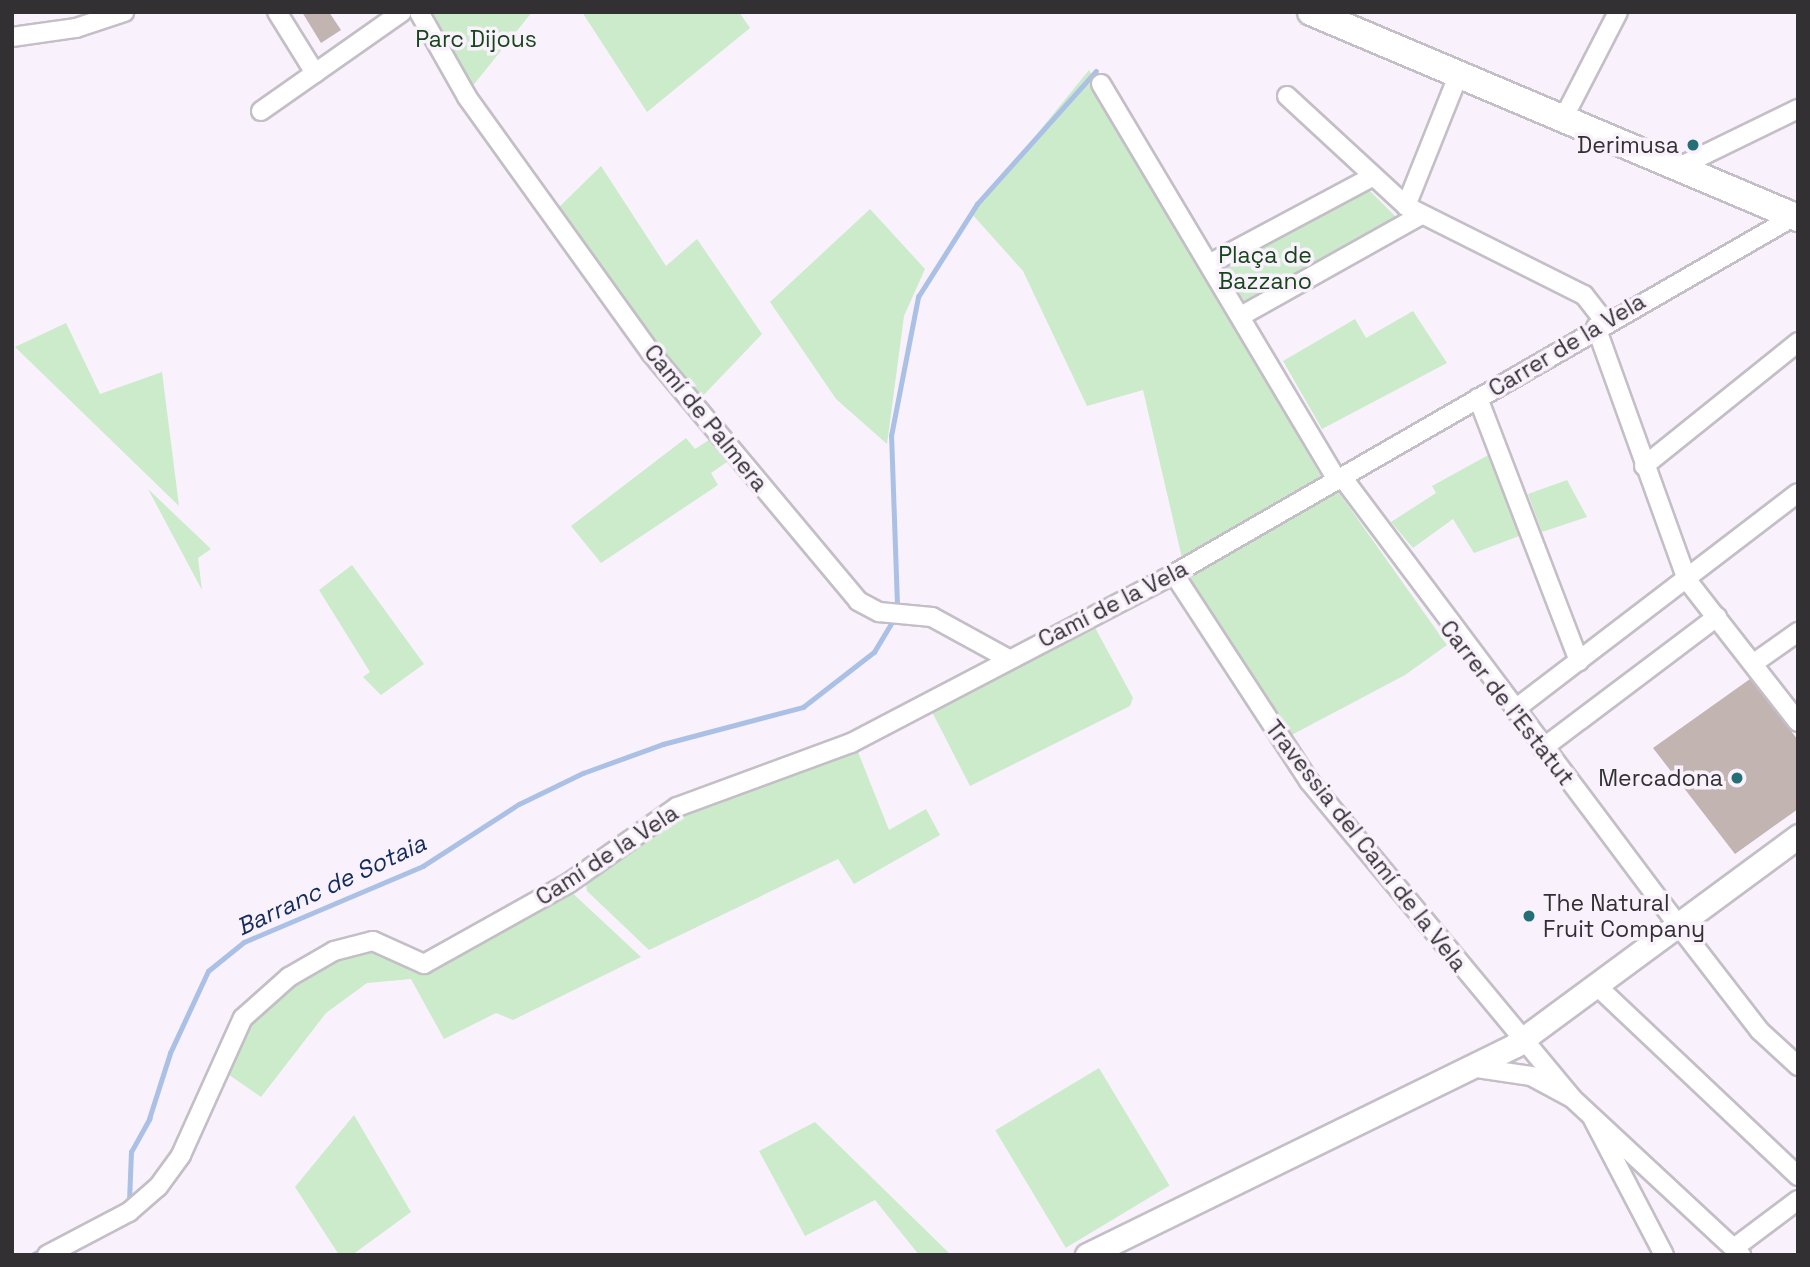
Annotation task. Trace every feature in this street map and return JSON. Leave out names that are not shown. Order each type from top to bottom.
[{"type":"highway","points":[[1311,12],[1796,218]]},
{"type":"main road","points":[[1087,1255],[1524,1039],[1798,836]]},
{"type":"street","points":[[12,37],[124,12]]},
{"type":"street","points":[[277,12],[315,73]]},
{"type":"street","points":[[261,111],[402,12]]},
{"type":"street","name":"Camí de Palmera","points":[[419,12],[467,97],[651,353],[858,601],[878,612],[932,617],[1007,658]]},
{"type":"street","points":[[1563,120],[1618,12]]},
{"type":"street","points":[[1241,316],[1413,210],[1458,76]]},
{"type":"street","name":"Carrer de l'Estatut","points":[[1101,84],[1339,479],[1760,1031],[1798,1066]]},
{"type":"street","points":[[1287,96],[1370,178],[1413,210],[1584,295],[1600,324],[1644,466],[1687,580],[1798,722]]},
{"type":"street","points":[[1677,168],[1798,109]]},
{"type":"street","points":[[1209,264],[1370,178]]},
{"type":"street","name":"Carrer de la Vela","points":[[1339,479],[1600,324],[1796,218]]},
{"type":"street","points":[[1644,466],[1798,342]]},
{"type":"street","points":[[1478,398],[1579,661]]},
{"type":"street","name":"Camí de la Vela","points":[[47,1255],[129,1212],[158,1187],[181,1155],[243,1018],[289,977],[334,951],[373,941],[424,964],[569,883],[677,807],[851,743],[1007,658],[1174,574],[1339,479]]},
{"type":"street","points":[[1514,710],[1798,493]]},
{"type":"street","name":"Travessia del Camí de la Vela","points":[[1174,574],[1309,781],[1572,1098]]},
{"type":"street","points":[[1543,748],[1717,617]]},
{"type":"street","points":[[1754,663],[1798,632]]},
{"type":"street","points":[[1597,986],[1798,1176]]},
{"type":"street","points":[[1469,1067],[1531,1076],[1572,1098],[1737,1252],[1798,1200]]},
{"type":"street","points":[[1592,1116],[1664,1255]]},
{"type":"green space","name":"Parc Dijous","points":[[429,12],[532,12],[471,88]]},
{"type":"green space","points":[[582,12],[739,12],[750,28],[647,112]]},
{"type":"green space","points":[[1089,70],[1323,480],[1182,558],[1143,390],[1087,406],[1023,271],[972,214]]},
{"type":"green space","points":[[601,166],[666,266],[697,239],[762,334],[697,402],[553,213]]},
{"type":"green space","name":"Plaça de Bazzano","points":[[1366,187],[1399,220],[1245,302],[1226,273],[1227,262]]},
{"type":"green space","points":[[870,209],[925,269],[904,316],[887,444],[836,399],[770,302]]},
{"type":"green space","points":[[1413,311],[1447,363],[1322,429],[1283,361],[1355,319],[1366,338]]},
{"type":"green space","points":[[66,323],[100,394],[162,372],[179,506],[15,347]]},
{"type":"green space","points":[[686,438],[695,449],[712,438],[730,460],[711,473],[718,485],[601,563],[571,526]]},
{"type":"green space","points":[[1492,453],[1522,535],[1474,553],[1453,519],[1413,548],[1391,522],[1436,493],[1432,486]]},
{"type":"green space","points":[[1567,480],[1587,517],[1542,532],[1528,494]]},
{"type":"green space","points":[[1335,487],[1447,645],[1405,675],[1284,739],[1182,579]]},
{"type":"green space","points":[[148,489],[211,549],[198,558],[202,590]]},
{"type":"green space","points":[[352,565],[424,664],[381,695],[363,677],[370,672],[319,590]]},
{"type":"green space","points":[[1092,622],[1133,698],[1130,706],[970,786],[928,704]]},
{"type":"green space","points":[[858,752],[889,830],[926,809],[940,835],[854,884],[838,859],[649,950],[587,891],[585,878],[671,815]]},
{"type":"green space","points":[[567,888],[641,957],[513,1020],[496,1013],[444,1039],[411,979],[367,983],[326,1013],[261,1097],[219,1068],[254,1017],[303,972],[368,946],[418,974]]},
{"type":"green space","points":[[1099,1068],[1170,1185],[1066,1248],[995,1130]]},
{"type":"green space","points":[[354,1115],[411,1212],[352,1255],[339,1255],[295,1187]]},
{"type":"green space","points":[[815,1122],[951,1255],[919,1255],[875,1200],[805,1236],[759,1151]]},
{"type":"building","points":[[302,12],[329,12],[341,30],[321,43]]},
{"type":"building","name":"Mercadona","points":[[1750,679],[1798,740],[1798,809],[1735,854],[1653,748]]},
{"type":"waterway","name":"Barranc de Sotaia","points":[[897,605],[891,436],[918,297],[977,204],[1096,71]]},
{"type":"waterway","name":"Barranc de Sotaia","points":[[129,1201],[131,1152],[149,1119],[170,1053],[208,971],[244,942],[423,866],[519,804],[583,773],[663,744],[803,707],[874,652],[893,620]]},
{"type":"waterway","name":"Barranc de Sotaia","points":[[32,1255],[43,1249]]},
{"type":"place","name":"Derimusa","points":[[1693,145]]},
{"type":"place","name":"Mercadona","points":[[1737,778]]},
{"type":"place","name":"The Natural Fruit Company","points":[[1529,916]]}]
